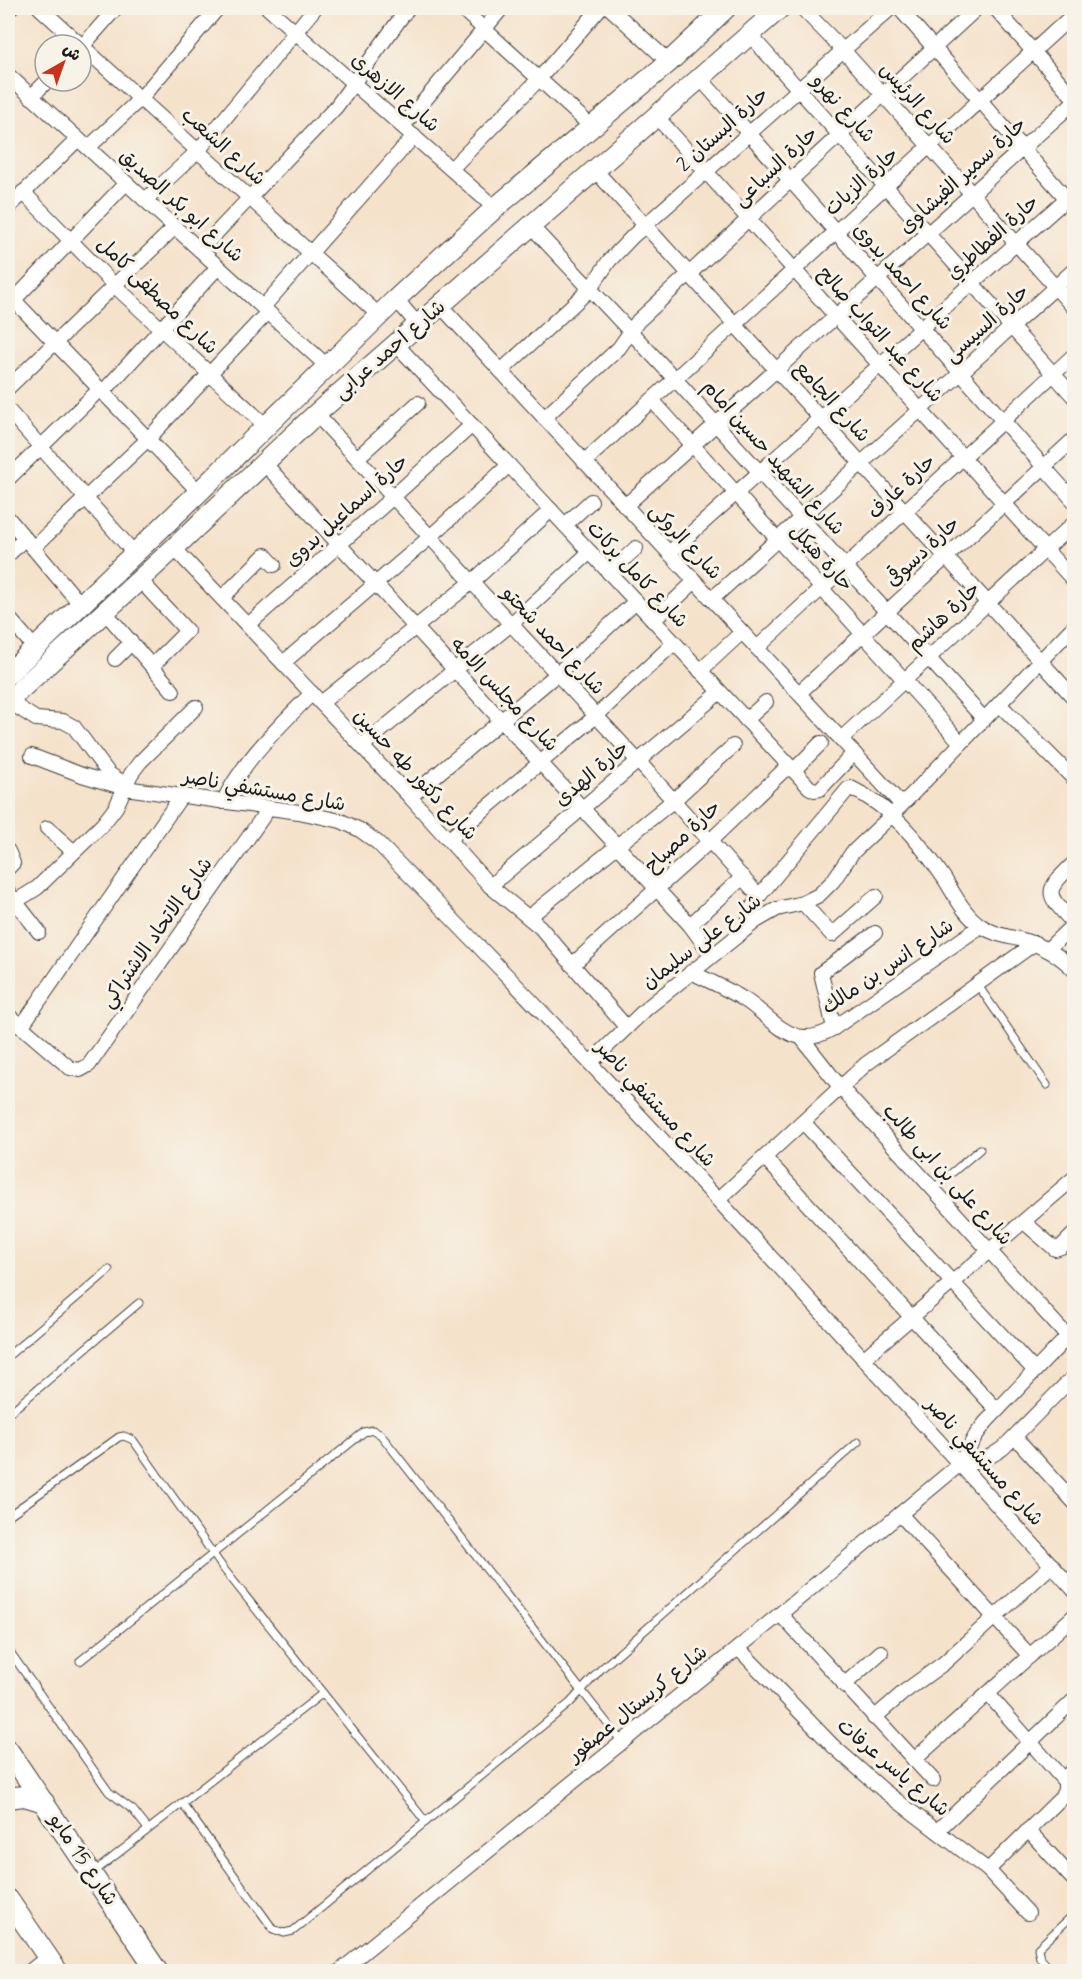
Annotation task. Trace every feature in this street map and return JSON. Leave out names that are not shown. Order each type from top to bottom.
[{"type":"street","points":[[8,11],[11,8]]},
{"type":"street","name":"شارع الشعب","points":[[40,8],[67,33]]},
{"type":"street","points":[[93,34],[116,8]]},
{"type":"street","points":[[8,208],[23,192],[140,99],[218,8]]},
{"type":"street","name":"شارع الازهرى","points":[[268,8],[495,208]]},
{"type":"street","points":[[145,200],[198,151],[315,8]]},
{"type":"street","points":[[200,250],[251,199],[336,107],[408,8]]},
{"type":"street","points":[[461,8],[592,127]]},
{"type":"street","points":[[403,126],[502,8]]},
{"type":"street","points":[[451,169],[539,79],[600,8]]},
{"type":"street","points":[[610,8],[669,62]]},
{"type":"street","name":"شارع احمد عرابى","points":[[8,674],[135,554],[396,299],[495,208],[669,62],[726,8]]},
{"type":"street","name":"شارع احمد عرابى","points":[[8,701],[316,414],[780,8]]},
{"type":"street","name":"شارع الرئيس","points":[[802,8],[883,94],[1074,308]]},
{"type":"street","name":"حارة البستان 2","points":[[501,371],[590,289],[609,261],[646,224],[891,8]]},
{"type":"street","points":[[899,8],[1023,148],[1072,199]]},
{"type":"street","name":"حارة السباعى","points":[[544,418],[619,348],[638,321],[977,8]]},
{"type":"street","points":[[995,8],[1074,100]]},
{"type":"street","name":"حارة الزيات","points":[[584,462],[1074,14]]},
{"type":"street","name":"شارع نهرو","points":[[750,35],[1074,397]]},
{"type":"street","name":"شارع الشعب","points":[[93,57],[380,315]]},
{"type":"street","name":"شارع ابو بكر الصديق","points":[[8,75],[327,366]]},
{"type":"street","name":"شارع احمد بدوى","points":[[700,78],[1074,501]]},
{"type":"street","points":[[31,97],[35,93]]},
{"type":"street","name":"حارة سمير الفيشاوى","points":[[626,506],[1074,100]]},
{"type":"street","name":"شارع عبد التواب صالح","points":[[656,116],[1074,581]]},
{"type":"street","points":[[8,555],[29,543],[85,498],[148,439],[210,374],[310,253],[414,136]]},
{"type":"street","name":"شارع الجامع","points":[[594,169],[1074,698]]},
{"type":"street","points":[[126,183],[10,298],[199,492]]},
{"type":"street","name":"شارع مصطفى كامل","points":[[23,192],[114,285],[266,426]]},
{"type":"street","name":"حارة الفطاطري","points":[[669,553],[1017,243],[1072,199]]},
{"type":"street","name":"شارع الشهيد حسين امام","points":[[530,225],[675,379],[984,719]]},
{"type":"street","points":[[8,388],[175,227]]},
{"type":"street","points":[[8,479],[101,391],[218,267]]},
{"type":"street","name":"حارة السيسى","points":[[712,599],[1074,270]]},
{"type":"street","points":[[396,299],[418,325]]},
{"type":"street","name":"شارع الروكى","points":[[440,305],[854,753],[897,809]]},
{"type":"street","name":"شارع كامل بركات","points":[[396,344],[809,787],[817,789],[854,753]]},
{"type":"street","name":"حارة عارف","points":[[757,648],[1074,355]]},
{"type":"street","name":"حارة هيكل","points":[[652,400],[961,743]]},
{"type":"street","points":[[357,458],[417,403]]},
{"type":"street","points":[[8,410],[135,554]]},
{"type":"street","name":"شارع احمد شحتو","points":[[316,414],[638,761],[759,896]]},
{"type":"street","name":"حارة اسماعيل بدوى","points":[[248,625],[472,425]]},
{"type":"street","name":"حارة دسوقى","points":[[799,693],[1074,440]]},
{"type":"street","name":"شارع مجلس الامه","points":[[264,463],[690,925],[712,956]]},
{"type":"street","points":[[283,663],[430,537],[509,465]]},
{"type":"street","points":[[565,525],[591,501]]},
{"type":"street","points":[[223,801],[248,761],[316,698],[415,627],[472,582],[551,510]]},
{"type":"street","points":[[8,518],[81,605]]},
{"type":"street","name":"حارة هاشم","points":[[841,739],[1074,523]]},
{"type":"street","name":"شارع دكتور طه حسين","points":[[174,548],[410,797],[490,886],[508,903],[529,917],[626,1027]]},
{"type":"street","points":[[609,573],[636,548]]},
{"type":"street","points":[[362,746],[511,624],[590,552]]},
{"type":"street","points":[[222,598],[265,555],[274,565]]},
{"type":"street","points":[[140,580],[187,631],[152,666]]},
{"type":"street","points":[[653,621],[695,581]]},
{"type":"street","points":[[410,797],[557,674],[636,602]]},
{"type":"street","points":[[105,612],[173,691]]},
{"type":"street","points":[[8,617],[35,648]]},
{"type":"street","name":"شارع على سليمان","points":[[591,1062],[626,1027],[746,929],[777,909],[803,903],[826,889],[852,853],[1074,626]]},
{"type":"street","points":[[700,671],[742,632]]},
{"type":"street","points":[[115,659],[131,643]]},
{"type":"street","points":[[449,839],[596,716],[674,643]]},
{"type":"street","name":"حارة الهدى","points":[[490,886],[720,692]]},
{"type":"street","points":[[8,701],[36,719],[69,723],[79,732],[109,774],[126,786]]},
{"type":"street","points":[[746,720],[766,702]]},
{"type":"street","points":[[999,704],[1074,779]]},
{"type":"street","points":[[39,932],[9,899],[37,888],[73,851],[103,825],[116,807],[140,762],[196,707]]},
{"type":"street","name":"حارة مصباح","points":[[572,965],[784,770],[796,768],[821,743]]},
{"type":"street","points":[[529,917],[674,801],[733,746]]},
{"type":"street","name":"شارع مستشفي ناصر","points":[[32,756],[82,775],[126,786],[341,821],[360,830],[378,843],[591,1062],[1074,1590]]},
{"type":"street","points":[[746,929],[752,908],[759,896],[849,788],[897,809],[964,910],[981,926],[1001,935],[1041,946],[1074,970]]},
{"type":"street","points":[[8,1015],[21,1027],[182,795]]},
{"type":"street","name":"شارع الاتحاد الاشتراكي","points":[[21,1027],[70,1068],[80,1070],[88,1065],[269,808]]},
{"type":"street","points":[[47,828],[73,851]]},
{"type":"street","points":[[8,851],[14,862],[8,867]]},
{"type":"street","points":[[718,1200],[866,1064],[977,984],[1074,924],[1053,900],[1050,892],[1053,884],[1074,864]]},
{"type":"street","points":[[690,925],[743,877]]},
{"type":"street","points":[[803,903],[832,935],[876,896]]},
{"type":"street","name":"شارع انس بن مالك","points":[[801,1037],[824,1034],[834,1028],[981,926]]},
{"type":"street","points":[[834,1028],[822,971],[875,933]]},
{"type":"street","points":[[691,972],[738,996],[785,1032],[801,1037]]},
{"type":"street","name":"شارع على بن ابى طالب","points":[[801,1037],[840,1087],[990,1251],[1071,1334]]},
{"type":"street","points":[[803,1122],[1035,1371]]},
{"type":"street","points":[[765,1158],[997,1410]]},
{"type":"street","points":[[863,1359],[1074,1178]]},
{"type":"street","points":[[1024,1221],[1055,1249],[1074,1234]]},
{"type":"street","name":"شارع كريستال عصفور","points":[[339,1971],[780,1614],[960,1464],[976,1435],[997,1410],[1071,1334]]},
{"type":"street","name":"شارع كريستال عصفور","points":[[960,1464],[976,1463],[991,1457],[1015,1437],[1074,1376]]},
{"type":"street","points":[[1015,1437],[1074,1502]]},
{"type":"street","points":[[900,1514],[1030,1656]]},
{"type":"street","points":[[874,1718],[903,1692],[944,1664],[1052,1565]]},
{"type":"street","points":[[780,1614],[933,1780]]},
{"type":"street","points":[[914,1760],[1074,1616]]},
{"type":"street","name":"شارع ياسر عرفات","points":[[738,1648],[832,1746],[883,1790],[988,1870],[1028,1913]]},
{"type":"street","points":[[844,1684],[881,1652]]},
{"type":"street","points":[[988,1694],[1074,1792]]},
{"type":"street","points":[[937,1831],[1074,1700]]},
{"type":"street","name":"شارع 15 مايو","points":[[8,1750],[158,1971]]},
{"type":"street","points":[[988,1870],[1061,1797],[1065,1790],[1065,1781],[1074,1768]]},
{"type":"street","points":[[8,1798],[24,1797],[44,1802]]},
{"type":"street","points":[[1028,1830],[1072,1878]]},
{"type":"street","points":[[8,1899],[53,1964],[29,1971]]},
{"type":"lane","points":[[977,984],[1047,1085]]},
{"type":"lane","points":[[933,1189],[981,1149]]},
{"type":"lane","points":[[8,1356],[109,1270]]},
{"type":"lane","points":[[8,1414],[139,1304]]},
{"type":"lane","points":[[80,1661],[364,1432],[373,1430],[377,1431],[622,1742]]},
{"type":"lane","points":[[8,1516],[119,1437],[129,1437],[212,1554],[426,1822]]},
{"type":"lane","points":[[182,1803],[273,1929],[284,1933],[297,1928],[570,1703],[601,1668],[858,1442]]},
{"type":"lane","points":[[8,1649],[109,1792],[133,1810],[148,1829]]},
{"type":"lane","points":[[92,1873],[323,1693]]},
{"type":"lane","points":[[1053,1971],[1038,1955],[1038,1948],[1074,1914]]}]
